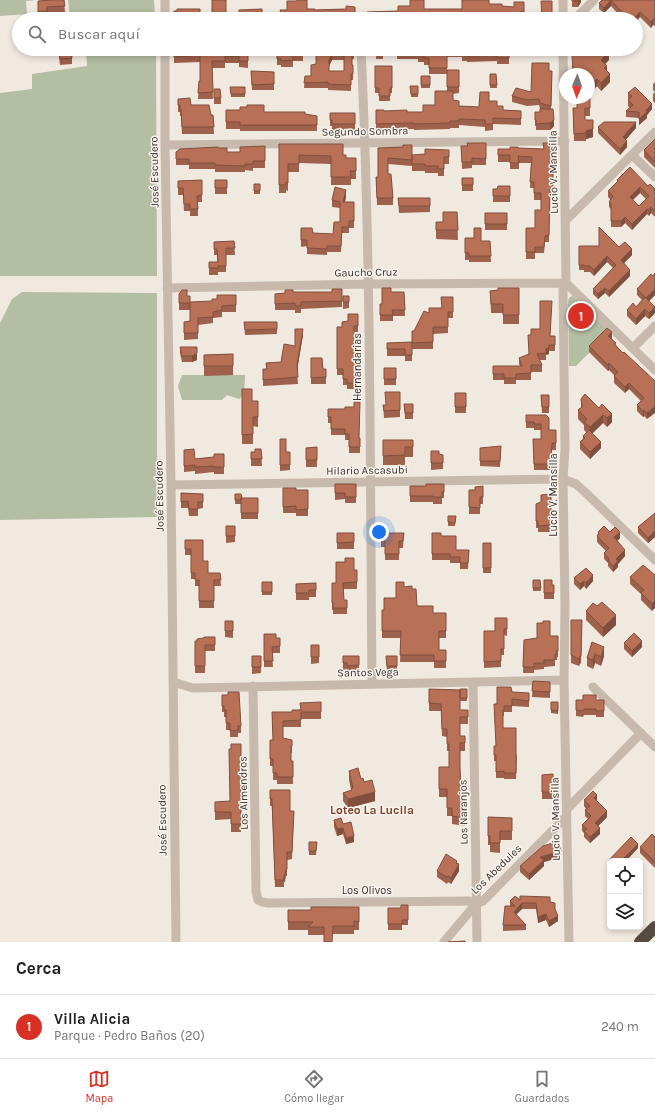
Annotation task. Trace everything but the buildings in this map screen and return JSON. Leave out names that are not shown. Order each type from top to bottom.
[{"type":"highway","points":[[640,942],[655,927]]},
{"type":"street","points":[[165,0],[165,12]]},
{"type":"street","points":[[563,0],[563,12]]},
{"type":"street","points":[[582,12],[594,0]]},
{"type":"street","name":"José Escudero","points":[[165,56],[176,942]]},
{"type":"street","name":"Hernandarias","points":[[362,56],[369,284],[372,684]]},
{"type":"street","name":"Lucio V. Mansilla","points":[[563,56],[566,220],[566,283],[563,290],[565,441],[563,479],[565,606],[564,680],[569,942]]},
{"type":"street","points":[[566,220],[655,132]]},
{"type":"street","name":"Segundo Sombra","points":[[165,145],[564,141]]},
{"type":"street","points":[[632,155],[655,177]]},
{"type":"street","points":[[566,283],[655,370]]},
{"type":"street","name":"Gaucho Cruz","points":[[167,288],[369,284],[566,283]]},
{"type":"street","points":[[633,348],[655,326]]},
{"type":"street","points":[[563,479],[576,484],[655,560]]},
{"type":"street","name":"Hilario Ascasubi","points":[[171,485],[563,479]]},
{"type":"street","name":"Santos Vega","points":[[173,682],[194,688],[564,680]]},
{"type":"street","name":"Los Naranjos","points":[[473,682],[477,942]]},
{"type":"street","name":"Los Almendros","points":[[253,686],[256,891],[258,900]]},
{"type":"street","points":[[593,687],[655,747]]},
{"type":"street","name":"Los Abedules","points":[[444,942],[476,904],[483,901],[641,733]]},
{"type":"street","name":"Los Olivos","points":[[258,900],[268,903],[469,901],[476,904]]},
{"type":"green space","points":[[0,0],[37,0],[26,1],[27,12],[12,12],[12,15],[0,16]]},
{"type":"green space","points":[[68,0],[154,0],[155,12],[69,12]]},
{"type":"green space","points":[[86,56],[156,56],[157,276],[0,276],[0,93],[32,89],[32,74],[87,66]]},
{"type":"green space","points":[[22,292],[157,293],[157,517],[0,520],[0,323],[12,299]]},
{"type":"green space","points":[[573,296],[610,332],[576,366],[569,366],[568,300]]},
{"type":"green space","points":[[182,375],[245,375],[244,395],[239,399],[227,395],[222,400],[182,400],[178,386]]},
{"type":"place","name":"Villa Alicia","points":[[581,316]]},
{"type":"district","name":"Loteo La Lucila","points":[[372,810]]}]
